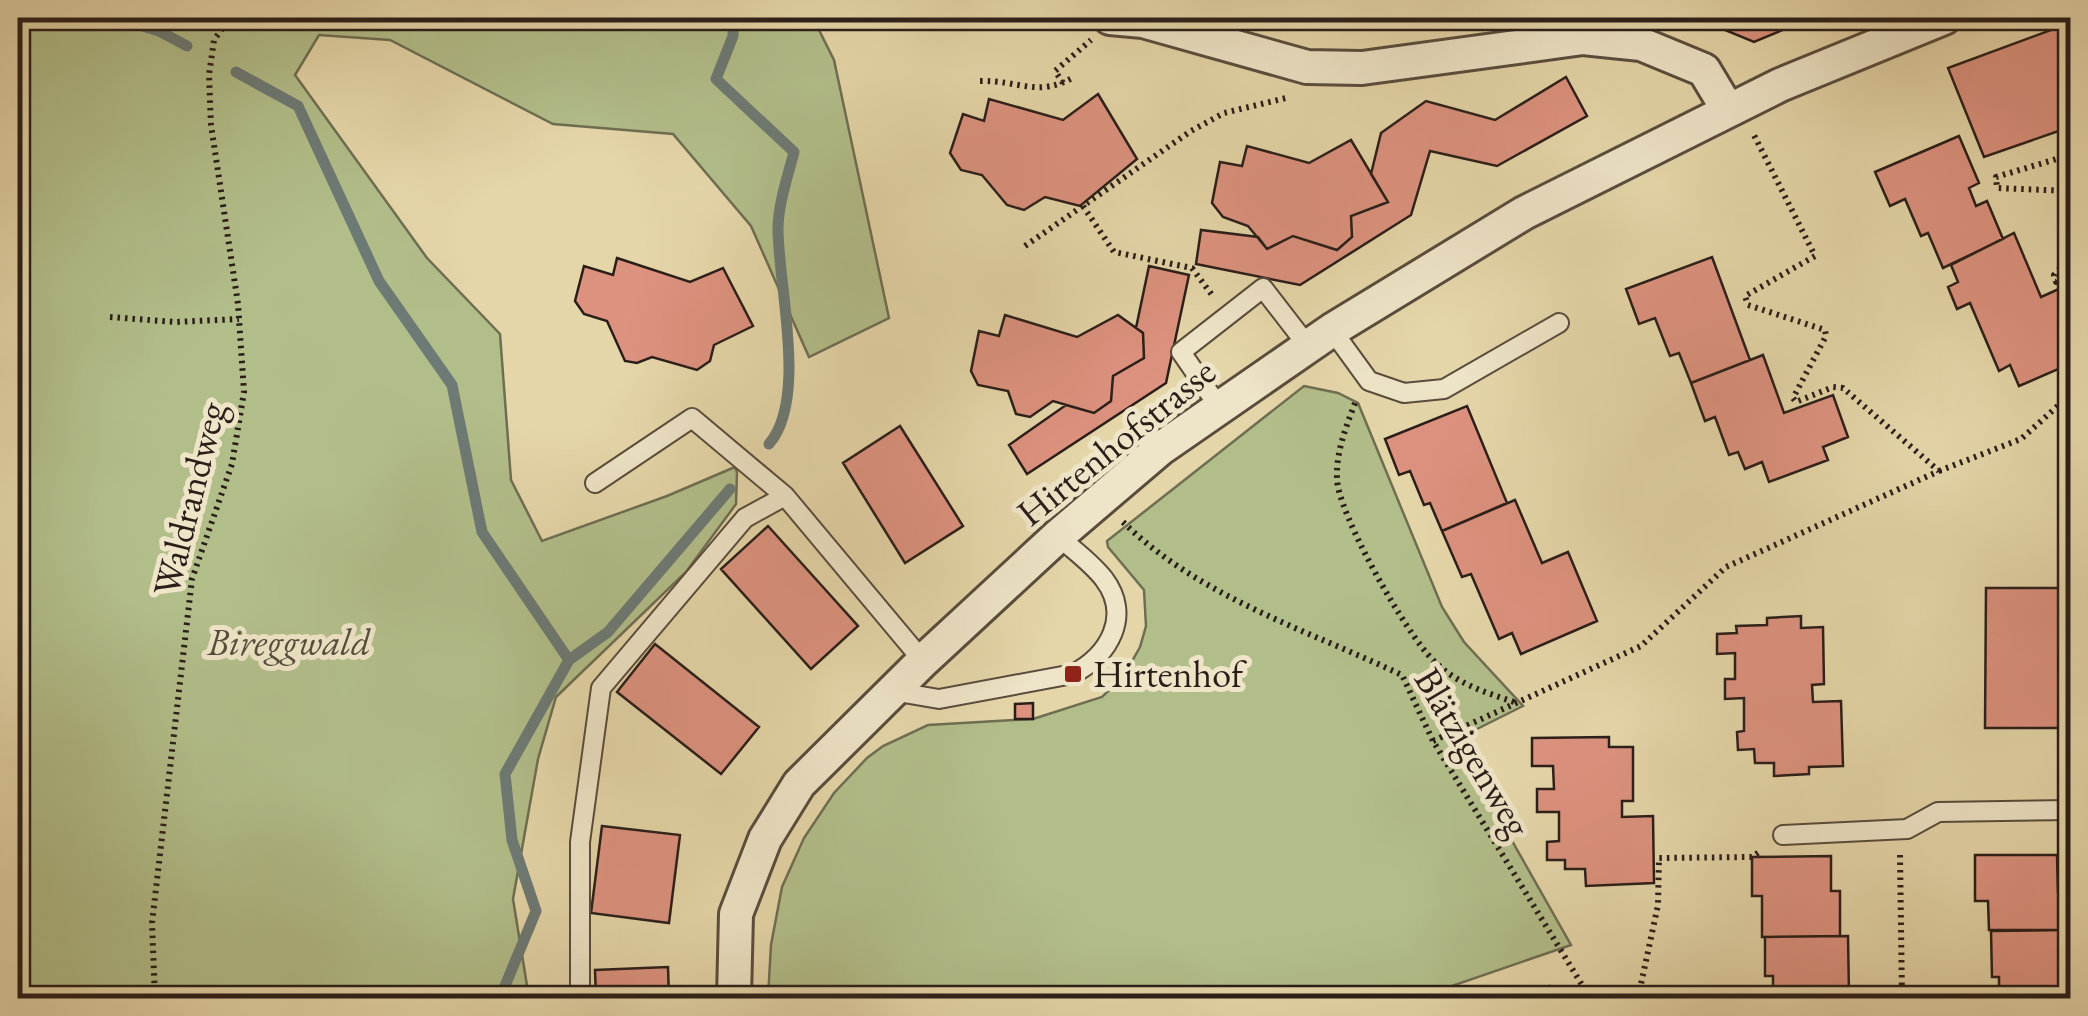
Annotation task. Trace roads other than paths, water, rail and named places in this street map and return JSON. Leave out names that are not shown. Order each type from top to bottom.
[{"type":"street","name":"Hirtenhofstrasse","points":[[734,998],[736,914],[765,838],[799,784],[890,691],[1058,536],[1160,450],[1320,337],[1524,213],[1740,120],[1780,85],[1944,18]]},
{"type":"street","points":[[1102,26],[1144,22],[1306,67],[1362,68],[1582,38],[1641,44],[1704,70],[1740,120]]},
{"type":"lane","points":[[1219,407],[1181,352],[1263,288],[1366,378],[1404,393],[1444,389],[1559,323]]},
{"type":"lane","points":[[595,483],[692,418],[785,496],[923,661]]},
{"type":"lane","points":[[580,998],[580,842],[601,688],[745,518],[785,496]]},
{"type":"lane","points":[[890,691],[939,699],[1073,674],[1091,665],[1109,643],[1117,616],[1116,603],[1104,579],[1058,536]]},
{"type":"lane","points":[[1784,834],[1907,829],[1938,812],[2070,810]]},
{"type":"waterway","points":[[117,18],[159,31],[187,46]]},
{"type":"waterway","points":[[733,18],[733,36],[716,79],[794,152],[778,229],[788,341],[787,399],[781,424],[769,444]]},
{"type":"waterway","points":[[236,72],[298,106],[379,281],[452,385],[482,532],[569,660]]},
{"type":"waterway","points":[[500,998],[536,911],[512,840],[505,774],[569,660],[608,632],[730,489]]},
{"type":"place","name":"Hirtenhof","points":[[1073,674]]},
{"type":"park label","name":"Bireggwald","points":[[289,642]]}]
